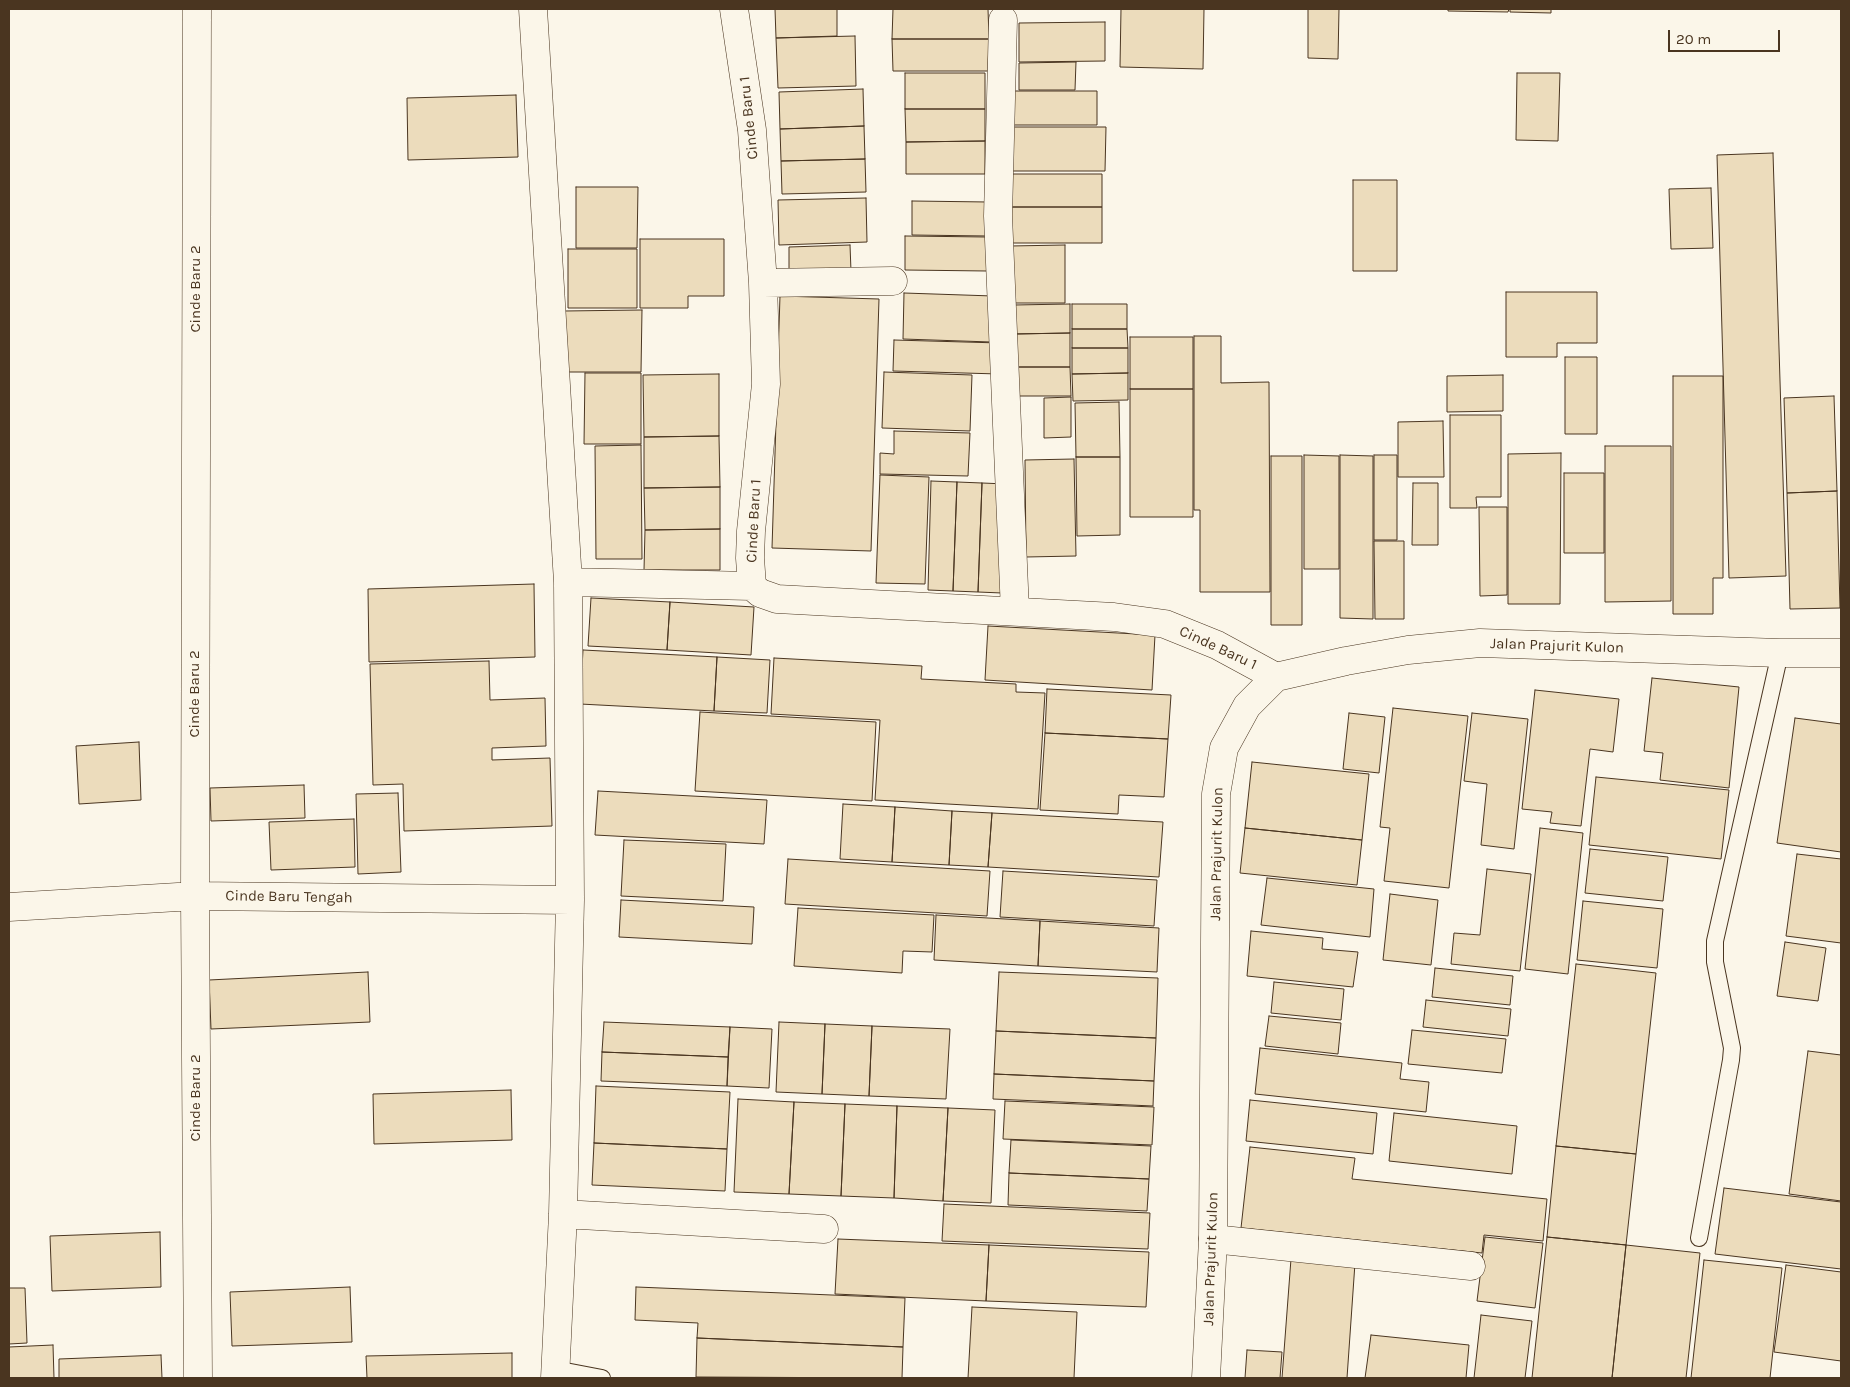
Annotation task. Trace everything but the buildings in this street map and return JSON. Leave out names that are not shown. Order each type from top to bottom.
[{"type":"street","name":"Cinde Baru 2","points":[[197,9],[195,896],[198,1378]]},
{"type":"street","points":[[534,9],[568,582],[570,900],[563,1214],[555,1373]]},
{"type":"street","name":"Cinde Baru 1","points":[[734,9],[752,130],[763,283],[766,384],[751,531],[752,586],[760,593],[777,599],[1114,616],[1165,624],[1216,645],[1276,677]]},
{"type":"street","points":[[1003,20],[998,216],[1015,611]]},
{"type":"street","points":[[763,283],[893,281]]},
{"type":"street","points":[[568,582],[752,586]]},
{"type":"street","name":"Jalan Prajurit Kulon","points":[[1206,1378],[1213,1239],[1216,794],[1224,748],[1247,706],[1276,677],[1346,661],[1408,650],[1480,643],[1841,654]]},
{"type":"street","name":"Cinde Baru Tengah","points":[[9,907],[195,896],[570,900]]},
{"type":"street","points":[[563,1214],[824,1229]]},
{"type":"street","points":[[1213,1239],[1471,1266]]},
{"type":"lane","points":[[1699,1238],[1732,1048],[1715,962],[1715,941],[1780,653]]},
{"type":"lane","points":[[555,1373],[602,1378]]}]
